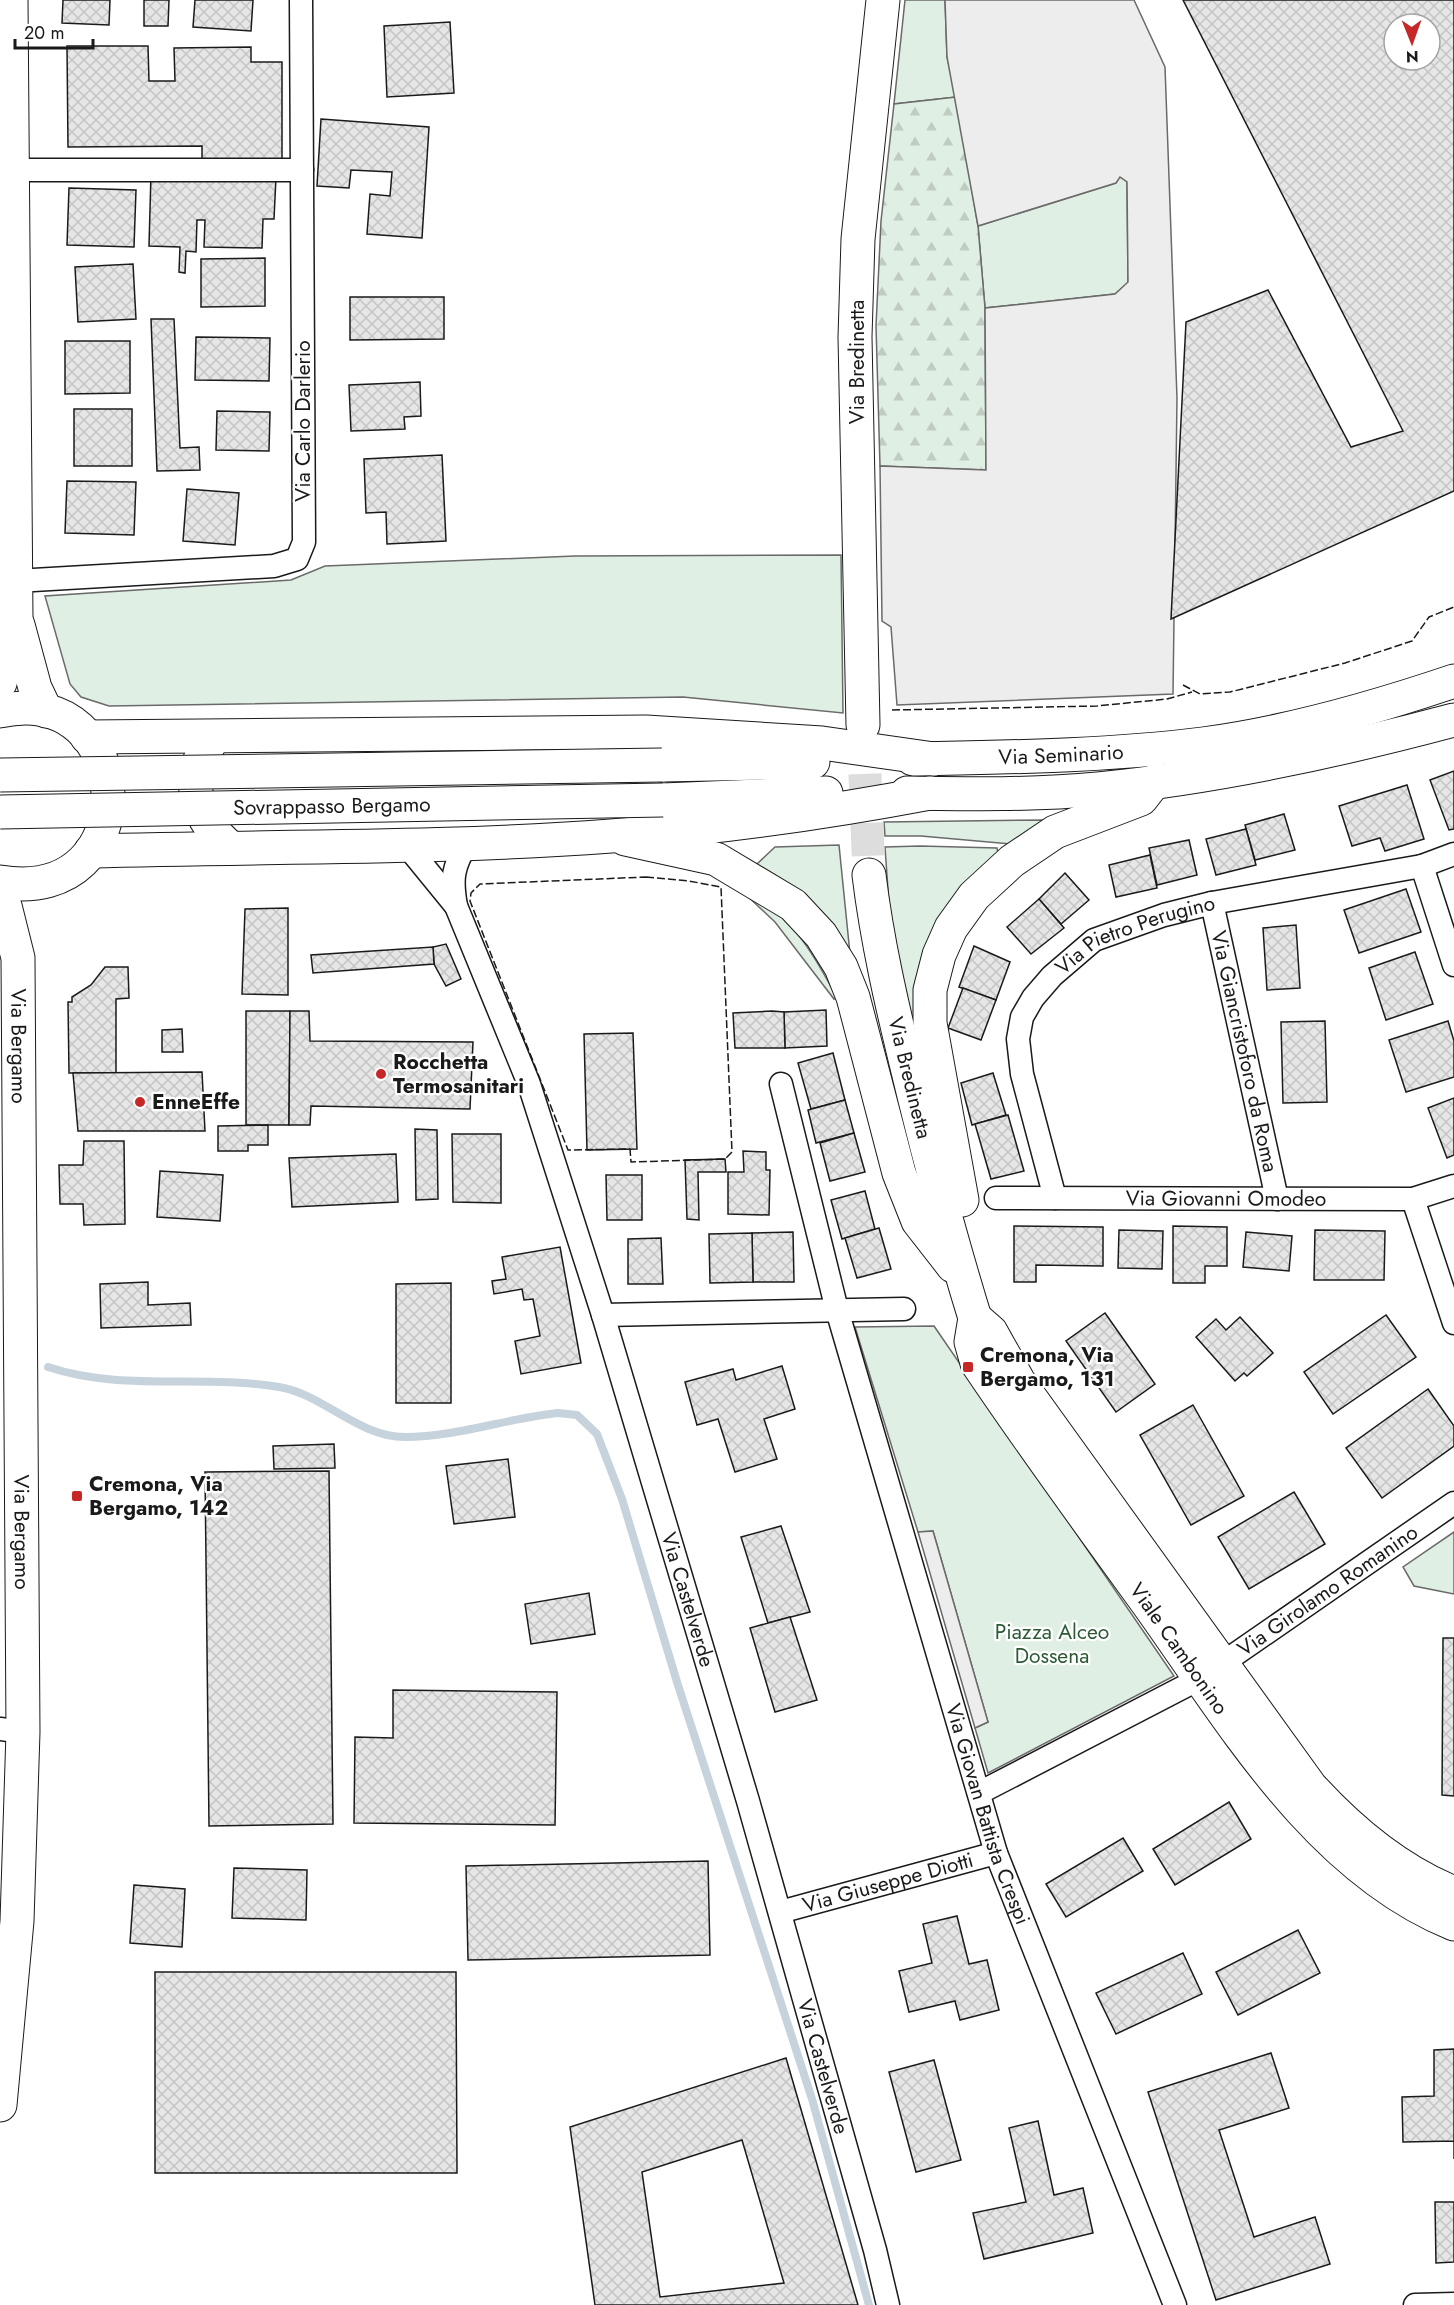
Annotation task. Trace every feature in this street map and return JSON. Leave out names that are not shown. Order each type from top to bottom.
[{"type":"main road","points":[[0,683],[16,618],[7,261],[12,170],[10,0]]},
{"type":"main road","name":"Via Bredinetta","points":[[863,725],[855,337],[858,239],[883,0]]},
{"type":"main road","points":[[16,618],[35,688],[46,711]]},
{"type":"main road","name":"Via Seminario","points":[[662,765],[1067,756],[1205,743],[1281,729],[1454,681]]},
{"type":"main road","name":"Via Bergamo","points":[[0,711],[16,707],[46,711],[68,721],[87,737],[101,757],[109,789],[109,806],[103,830],[91,851],[73,869],[50,881],[20,886],[0,882]]},
{"type":"main road","name":"Via Seminario","points":[[663,800],[819,793],[930,794],[1097,789],[1237,769],[1363,744],[1454,720]]},
{"type":"main road","points":[[87,737],[646,732],[822,743],[934,759]]},
{"type":"main road","points":[[226,735],[208,746],[200,762],[196,783],[203,819],[214,834],[231,848]]},
{"type":"main road","name":"Sovrappasso Bergamo","points":[[0,775],[662,765]]},
{"type":"main road","points":[[963,1280],[964,1212],[930,1023],[930,990],[939,955],[951,928],[974,896],[1012,861],[1055,832],[1141,799],[1155,781]]},
{"type":"main road","points":[[91,851],[407,846],[611,836],[826,813],[930,794]]},
{"type":"main road","name":"Sovrappasso Bergamo","points":[[0,812],[663,800]]},
{"type":"main road","points":[[611,836],[716,859],[793,905],[820,935],[841,967],[853,997],[899,1173],[918,1221],[963,1280]]},
{"type":"main road","name":"Via Bredinetta","points":[[869,874],[876,933],[894,1014],[963,1280]]},
{"type":"main road","name":"Via Bergamo","points":[[18,958],[34,905],[50,881]]},
{"type":"main road","name":"Via Bergamo","points":[[0,897],[5,906],[18,958],[11,1730],[17,1921],[0,2105]]},
{"type":"main road","name":"Viale Cambonino","points":[[963,1280],[975,1318],[971,1342],[977,1363],[1211,1671],[1339,1818],[1385,1855],[1434,1885],[1454,1893]]},
{"type":"main road","name":"Viale Cambonino","points":[[1211,1671],[1288,1796],[1321,1833],[1372,1878],[1422,1911],[1454,1924]]},
{"type":"street","name":"Via Carlo Darlerio","points":[[16,581],[274,566],[297,559],[304,542],[301,0]]},
{"type":"street","points":[[12,170],[302,170]]},
{"type":"street","name":"Via Castelverde","points":[[467,843],[454,865],[452,888],[456,906],[529,1084],[603,1315],[780,1912],[875,2250],[888,2305]]},
{"type":"street","name":"Via Castelverde","points":[[407,846],[456,906]]},
{"type":"street","name":"Via Pietro Perugino","points":[[1055,1198],[1022,1074],[1018,1039],[1022,1017],[1033,998],[1052,976],[1094,940],[1164,915],[1212,903],[1422,866],[1454,854]]},
{"type":"street","points":[[1422,866],[1454,965]]},
{"type":"street","name":"Via Giancristoforo da Roma","points":[[1212,903],[1277,1199]]},
{"type":"street","name":"Via Giovan Battista Crespi","points":[[781,1084],[837,1310],[996,1853],[1175,2305]]},
{"type":"street","name":"Via Giovanni Omodeo","points":[[996,1198],[1413,1200],[1454,1186]]},
{"type":"street","points":[[1413,1200],[1454,1323]]},
{"type":"street","points":[[603,1315],[904,1309]]},
{"type":"street","name":"Via Girolamo Romanino","points":[[1211,1671],[1454,1503]]},
{"type":"street","points":[[979,1793],[1211,1671]]},
{"type":"street","name":"Via Giuseppe Diotti","points":[[780,1912],[996,1853]]},
{"type":"street","points":[[1414,2305],[1454,2304]]},
{"type":"green space","points":[[905,0],[945,0],[947,57],[956,97],[894,104]]},
{"type":"green space","points":[[956,97],[978,226],[985,308],[986,470],[880,466],[876,326],[881,221],[894,104]]},
{"type":"green space","points":[[1119,176],[1127,181],[1128,283],[1115,294],[985,308],[978,226],[1116,183]]},
{"type":"green space","points":[[841,555],[843,713],[683,697],[109,706],[81,697],[70,684],[45,596],[291,580],[325,566],[575,556]]},
{"type":"green space","points":[[1044,820],[1011,844],[921,836],[885,836],[884,822]]},
{"type":"green space","points":[[839,845],[850,954],[758,872],[757,864],[775,847]]},
{"type":"green space","points":[[885,847],[997,848],[998,854],[914,1034],[890,918]]},
{"type":"green space","points":[[742,891],[773,909],[786,921],[809,950],[837,998],[834,999],[775,922]]},
{"type":"green space","name":"Piazza Alceo Dossena","points":[[934,1326],[1174,1676],[988,1773],[975,1728],[988,1722],[933,1531],[918,1532],[855,1327]]},
{"type":"green space","points":[[1454,1532],[1454,1594],[1414,1586],[1403,1567]]},
{"type":"shaded area","points":[[945,0],[1134,0],[1165,67],[1177,398],[1173,694],[897,705],[891,627],[882,621],[880,466],[986,470],[985,308],[1115,294],[1128,282],[1127,182],[1120,177],[1116,183],[978,226],[947,57]]},
{"type":"shaded area","points":[[933,1531],[988,1722],[975,1728],[918,1532]]},
{"type":"building","points":[[63,0],[110,0],[109,25],[62,23]]},
{"type":"building","points":[[144,0],[169,0],[168,26],[144,26]]},
{"type":"building","points":[[195,0],[253,0],[251,31],[193,27]]},
{"type":"building","points":[[1183,0],[1454,0],[1454,491],[1171,619],[1186,322],[1268,290],[1351,447],[1403,431]]},
{"type":"building","points":[[450,22],[454,93],[387,97],[384,26]]},
{"type":"building","points":[[67,46],[148,46],[149,81],[175,81],[174,48],[251,47],[251,62],[282,62],[282,165],[202,165],[202,146],[68,147]]},
{"type":"building","points":[[321,119],[429,127],[422,238],[367,234],[370,194],[390,196],[392,172],[351,170],[349,188],[317,186]]},
{"type":"building","points":[[151,174],[276,177],[274,219],[263,219],[262,248],[204,247],[205,220],[197,220],[196,252],[186,251],[185,273],[179,272],[180,247],[149,246]]},
{"type":"building","points":[[69,188],[136,190],[134,247],[67,245]]},
{"type":"building","points":[[265,258],[265,306],[201,307],[201,259]]},
{"type":"building","points":[[133,264],[136,319],[78,322],[75,267]]},
{"type":"building","points":[[350,297],[444,297],[444,339],[350,340]]},
{"type":"building","points":[[151,319],[174,319],[180,448],[199,447],[200,470],[157,471]]},
{"type":"building","points":[[196,337],[270,338],[269,381],[195,380]]},
{"type":"building","points":[[65,341],[130,341],[130,393],[65,394]]},
{"type":"building","points":[[420,382],[421,416],[404,417],[405,429],[351,431],[349,385]]},
{"type":"building","points":[[74,409],[132,409],[132,466],[74,466]]},
{"type":"building","points":[[217,411],[270,412],[269,451],[216,450]]},
{"type":"building","points":[[442,455],[446,541],[387,544],[386,512],[366,513],[364,459]]},
{"type":"building","points":[[67,481],[136,482],[134,535],[65,533]]},
{"type":"building","points":[[187,489],[239,493],[235,545],[183,541]]},
{"type":"building","points":[[1454,771],[1454,829],[1449,830],[1430,780]]},
{"type":"building","points":[[1407,785],[1424,839],[1385,851],[1380,838],[1352,846],[1339,806]]},
{"type":"building","points":[[1284,814],[1295,850],[1255,860],[1245,825]]},
{"type":"building","points":[[1246,829],[1256,865],[1216,875],[1206,839]]},
{"type":"building","points":[[1189,840],[1197,875],[1157,885],[1149,848]]},
{"type":"building","points":[[1150,855],[1157,888],[1116,897],[1109,865]]},
{"type":"building","points":[[1065,873],[1089,900],[1061,924],[1039,899]]},
{"type":"building","points":[[1406,889],[1421,932],[1359,953],[1344,910]]},
{"type":"building","points":[[1039,899],[1064,928],[1031,954],[1007,927]]},
{"type":"building","points":[[288,908],[288,995],[242,994],[245,909]]},
{"type":"building","points":[[1296,925],[1300,988],[1267,990],[1263,928]]},
{"type":"building","points":[[446,944],[461,979],[446,986],[434,964],[433,947]]},
{"type":"building","points":[[974,946],[1010,962],[996,1000],[959,987]]},
{"type":"building","points":[[433,947],[434,964],[313,973],[311,955]]},
{"type":"building","points":[[1415,952],[1433,1004],[1386,1020],[1369,968]]},
{"type":"building","name":"EnneEffe","points":[[105,967],[128,967],[129,998],[116,999],[116,1073],[69,1073],[68,1002],[72,1002],[72,997],[91,985]]},
{"type":"building","points":[[963,988],[996,1000],[981,1040],[948,1028]]},
{"type":"building","points":[[826,1010],[827,1046],[785,1048],[784,1012]]},
{"type":"building","name":"EnneEffe","points":[[246,1011],[290,1011],[289,1125],[246,1125]]},
{"type":"building","name":"Rocchetta Termosanitari","points":[[290,1011],[309,1011],[310,1041],[473,1042],[470,1109],[311,1106],[310,1125],[289,1125]]},
{"type":"building","points":[[784,1012],[785,1048],[735,1048],[733,1013]]},
{"type":"building","points":[[1325,1021],[1327,1102],[1283,1103],[1281,1022]]},
{"type":"building","points":[[1448,1021],[1454,1041],[1454,1077],[1406,1092],[1389,1040]]},
{"type":"building","name":"EnneEffe","points":[[182,1029],[183,1052],[162,1052],[162,1030]]},
{"type":"building","points":[[633,1033],[637,1149],[587,1150],[584,1034]]},
{"type":"building","points":[[833,1053],[845,1100],[811,1109],[798,1063]]},
{"type":"building","name":"EnneEffe","points":[[202,1072],[205,1131],[78,1131],[73,1073]]},
{"type":"building","points":[[993,1073],[1006,1115],[972,1125],[961,1083]]},
{"type":"building","points":[[1454,1098],[1454,1155],[1447,1158],[1428,1108]]},
{"type":"building","points":[[845,1100],[854,1133],[816,1143],[808,1110]]},
{"type":"building","points":[[1008,1115],[1024,1171],[991,1179],[975,1124]]},
{"type":"building","name":"EnneEffe","points":[[268,1125],[268,1145],[248,1145],[248,1151],[218,1151],[218,1126]]},
{"type":"building","points":[[415,1129],[437,1130],[438,1199],[416,1200]]},
{"type":"building","points":[[854,1133],[865,1172],[830,1181],[820,1143]]},
{"type":"building","points":[[452,1134],[501,1134],[501,1203],[453,1202]]},
{"type":"building","points":[[84,1141],[124,1141],[125,1224],[84,1225],[83,1204],[60,1204],[59,1165],[83,1165]]},
{"type":"building","points":[[743,1151],[766,1152],[766,1170],[770,1170],[769,1215],[728,1214],[728,1172],[744,1172]]},
{"type":"building","points":[[396,1154],[398,1202],[292,1207],[289,1158]]},
{"type":"building","points":[[725,1159],[726,1172],[698,1172],[699,1220],[687,1219],[685,1160]]},
{"type":"building","points":[[160,1171],[223,1175],[220,1221],[157,1217]]},
{"type":"building","points":[[606,1175],[642,1175],[642,1220],[607,1220]]},
{"type":"building","points":[[865,1191],[875,1229],[842,1239],[831,1200]]},
{"type":"building","points":[[1014,1226],[1103,1227],[1103,1266],[1036,1265],[1036,1282],[1014,1282]]},
{"type":"building","points":[[1173,1226],[1227,1227],[1227,1266],[1205,1266],[1205,1283],[1173,1283]]},
{"type":"building","points":[[879,1228],[891,1269],[857,1278],[845,1238]]},
{"type":"building","points":[[1119,1230],[1163,1231],[1162,1269],[1118,1268]]},
{"type":"building","points":[[1315,1230],[1385,1231],[1384,1280],[1314,1280]]},
{"type":"building","points":[[793,1232],[794,1282],[753,1282],[752,1233]]},
{"type":"building","points":[[1246,1232],[1292,1236],[1289,1271],[1243,1267]]},
{"type":"building","points":[[752,1233],[753,1282],[710,1283],[709,1234]]},
{"type":"building","points":[[661,1238],[663,1284],[628,1284],[628,1239]]},
{"type":"building","points":[[560,1247],[581,1363],[521,1374],[515,1341],[540,1336],[533,1299],[524,1300],[522,1289],[494,1294],[492,1281],[506,1279],[502,1257]]},
{"type":"building","points":[[148,1282],[148,1305],[190,1303],[191,1325],[101,1328],[100,1284]]},
{"type":"building","points":[[451,1283],[451,1403],[396,1403],[396,1284]]},
{"type":"building","points":[[1105,1313],[1155,1384],[1116,1412],[1066,1341]]},
{"type":"building","points":[[1386,1315],[1416,1357],[1333,1414],[1304,1372]]},
{"type":"building","points":[[1240,1317],[1273,1353],[1247,1376],[1244,1373],[1235,1381],[1196,1337],[1216,1319],[1226,1330]]},
{"type":"building","points":[[782,1366],[795,1409],[764,1419],[777,1459],[735,1472],[718,1419],[697,1425],[685,1382],[733,1369],[736,1380]]},
{"type":"building","points":[[1428,1389],[1454,1426],[1454,1446],[1382,1498],[1346,1448]]},
{"type":"building","points":[[1193,1405],[1244,1496],[1191,1525],[1140,1435]]},
{"type":"building","points":[[334,1444],[335,1468],[274,1469],[273,1446]]},
{"type":"building","points":[[508,1459],[515,1517],[454,1524],[446,1466]]},
{"type":"building","points":[[329,1471],[333,1824],[209,1826],[205,1472]]},
{"type":"building","points":[[1294,1492],[1325,1544],[1249,1589],[1218,1537]]},
{"type":"building","points":[[781,1526],[810,1612],[768,1623],[741,1537]]},
{"type":"building","points":[[589,1593],[595,1634],[531,1644],[525,1604]]},
{"type":"building","points":[[790,1617],[817,1700],[775,1712],[750,1628]]},
{"type":"building","points":[[1443,1638],[1454,1638],[1454,1796],[1442,1795]]},
{"type":"building","points":[[393,1690],[557,1692],[555,1825],[354,1823],[355,1737],[393,1738]]},
{"type":"building","points":[[1229,1802],[1251,1839],[1175,1885],[1153,1849]]},
{"type":"building","points":[[1123,1838],[1143,1871],[1066,1917],[1046,1884]]},
{"type":"building","points":[[708,1861],[710,1955],[468,1960],[466,1866]]},
{"type":"building","points":[[234,1868],[307,1870],[306,1920],[232,1918]]},
{"type":"building","points":[[134,1885],[185,1889],[182,1947],[130,1943]]},
{"type":"building","points":[[957,1916],[969,1964],[987,1960],[999,2010],[960,2020],[955,2001],[909,2012],[899,1971],[932,1963],[923,1924]]},
{"type":"building","points":[[1298,1930],[1320,1973],[1238,2015],[1216,1972]]},
{"type":"building","points":[[1183,1953],[1202,1994],[1116,2034],[1096,1993]]},
{"type":"building","points":[[155,1972],[456,1972],[457,2173],[155,2173]]},
{"type":"building","points":[[1454,2049],[1454,2141],[1403,2142],[1402,2097],[1434,2096],[1434,2050]]},
{"type":"building","points":[[1271,2053],[1289,2108],[1219,2130],[1254,2237],[1315,2217],[1330,2264],[1216,2300],[1148,2092]]},
{"type":"building","points":[[786,2058],[858,2305],[595,2305],[570,2127]],"holes":[[[742,2140],[784,2283],[660,2297],[642,2172]]]},
{"type":"building","points":[[934,2060],[961,2160],[916,2172],[889,2072]]},
{"type":"building","points":[[1038,2121],[1054,2195],[1083,2188],[1093,2233],[984,2259],[973,2213],[1026,2202],[1009,2128]]},
{"type":"building","points":[[1435,2202],[1454,2202],[1454,2262],[1436,2263]]},
{"type":"waterway","points":[[48,1367],[76,1375],[105,1379],[250,1383],[279,1387],[311,1398],[356,1423],[388,1435],[405,1437],[443,1434],[558,1413],[577,1415],[597,1434],[622,1499],[677,1682],[812,2099],[869,2305]]},
{"type":"tunnel","points":[[863,725],[869,875]]},
{"type":"fence","points":[[1183,685],[1200,694],[1230,692],[1345,663],[1412,641],[1429,617],[1454,607]]},
{"type":"fence","points":[[892,710],[1097,706],[1167,699],[1192,692]]},
{"type":"fence","points":[[646,877],[721,887],[732,1152],[725,1159],[631,1162],[630,1149],[568,1150],[470,901],[471,893],[480,884],[646,877]]},
{"type":"place","name":"Rocchetta Termosanitari","points":[[381,1074]]},
{"type":"place","name":"EnneEffe","points":[[140,1102]]},
{"type":"place","name":"Cremona, Via Bergamo, 131","points":[[968,1367]]},
{"type":"place","name":"Cremona, Via Bergamo, 142","points":[[77,1496]]}]
